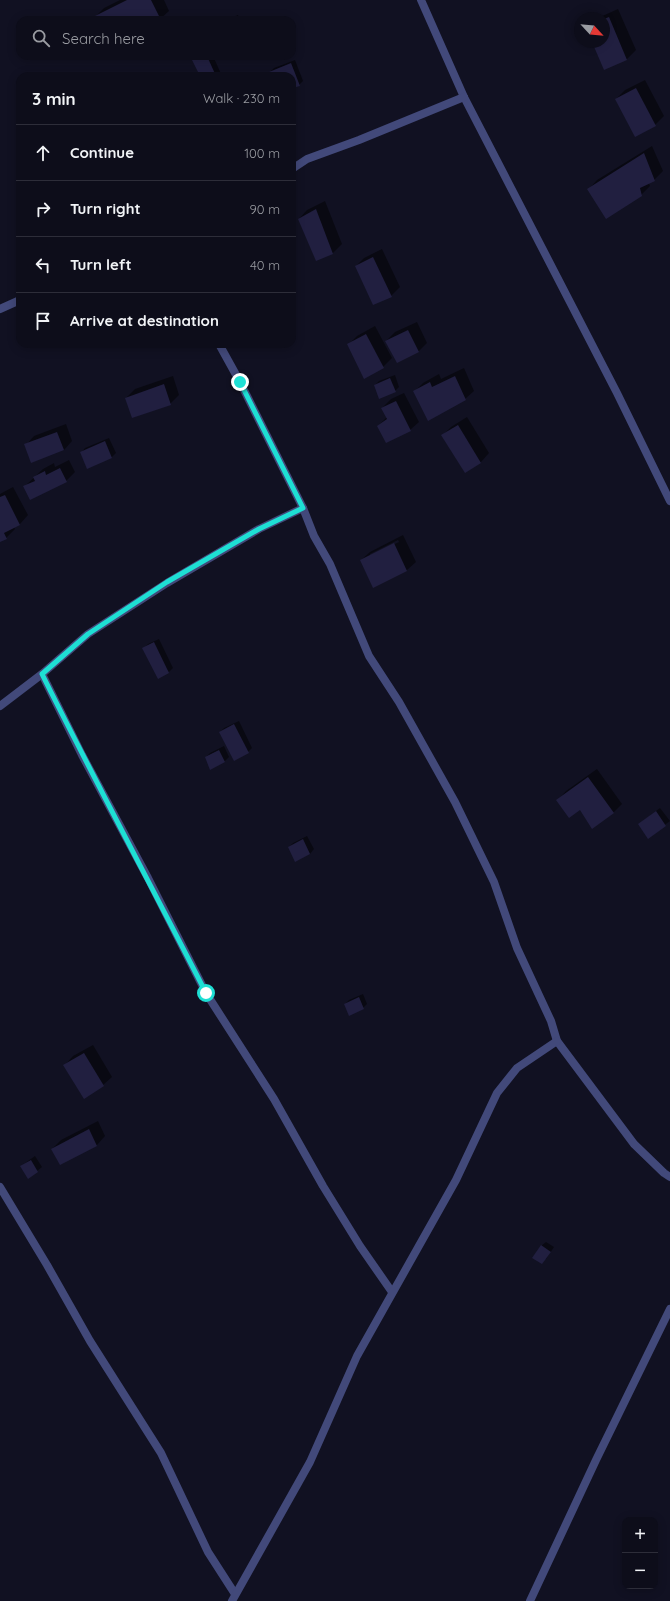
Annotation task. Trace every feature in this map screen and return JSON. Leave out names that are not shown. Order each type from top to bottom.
[{"type":"street","points":[[421,0],[464,97],[617,393],[670,501]]},
{"type":"street","points":[[296,166],[307,159],[359,140],[464,97]]},
{"type":"street","points":[[0,309],[16,302]]},
{"type":"street","points":[[221,348],[240,382],[303,508],[314,536],[330,564],[369,656],[399,702],[418,735],[455,802],[491,876],[517,948],[551,1021],[557,1041],[634,1144],[670,1177]]},
{"type":"street","points":[[0,706],[42,674],[88,634],[167,582],[259,529],[303,508]]},
{"type":"street","points":[[42,674],[82,755],[148,878],[206,993],[274,1099],[327,1193],[360,1246],[392,1292]]},
{"type":"street","points":[[233,1598],[310,1462],[357,1356],[456,1180],[497,1093],[517,1068],[557,1041]]},
{"type":"street","points":[[0,1188],[47,1265],[90,1341],[161,1453],[208,1552],[233,1598]]},
{"type":"street","points":[[530,1601],[670,1309]]},
{"type":"building","points":[[127,0],[151,0],[159,16],[95,16]]},
{"type":"building","points":[[610,19],[627,60],[604,70],[595,48],[610,48]]},
{"type":"building","points":[[192,60],[209,60],[214,72],[198,72]]},
{"type":"building","points":[[291,63],[295,72],[269,72]]},
{"type":"building","points":[[296,76],[300,86],[296,87]]},
{"type":"building","points":[[636,88],[656,126],[635,137],[615,99]]},
{"type":"building","points":[[644,153],[655,181],[640,188],[642,196],[606,219],[587,189]]},
{"type":"building","points":[[316,209],[333,254],[316,261],[298,219]]},
{"type":"building","points":[[373,257],[392,297],[373,305],[355,266]]},
{"type":"building","points":[[408,330],[419,352],[397,363],[385,341]]},
{"type":"building","points":[[366,334],[384,368],[364,379],[347,344]]},
{"type":"building","points":[[455,376],[466,400],[428,421],[413,391],[430,382],[432,387]]},
{"type":"building","points":[[390,378],[396,392],[379,399],[374,385]]},
{"type":"building","points":[[164,384],[171,405],[132,418],[125,398]]},
{"type":"building","points":[[396,401],[411,431],[386,443],[377,426],[387,419],[381,408]]},
{"type":"building","points":[[458,425],[481,463],[465,473],[441,435]]},
{"type":"building","points":[[57,432],[64,450],[31,463],[24,444]]},
{"type":"building","points":[[105,441],[112,458],[87,469],[80,452]]},
{"type":"building","points":[[60,468],[67,482],[30,500],[23,486],[35,481],[33,477],[45,471],[46,475]]},
{"type":"building","points":[[5,495],[20,525],[4,533],[7,539],[0,542],[0,497]]},
{"type":"building","points":[[394,543],[407,571],[373,588],[360,560]]},
{"type":"building","points":[[154,642],[169,673],[158,679],[142,648]]},
{"type":"building","points":[[234,724],[249,753],[234,761],[219,732]]},
{"type":"building","points":[[219,750],[225,762],[210,770],[205,757]]},
{"type":"building","points":[[588,777],[614,813],[592,829],[580,810],[569,818],[556,800]]},
{"type":"building","points":[[656,811],[666,826],[648,839],[638,824]]},
{"type":"building","points":[[303,839],[310,854],[295,862],[288,847]]},
{"type":"building","points":[[359,997],[364,1009],[349,1016],[344,1004]]},
{"type":"building","points":[[84,1053],[104,1086],[84,1099],[63,1065]]},
{"type":"building","points":[[89,1129],[97,1146],[60,1165],[51,1149]]},
{"type":"building","points":[[31,1160],[38,1172],[28,1179],[20,1166]]},
{"type":"building","points":[[541,1245],[551,1252],[542,1264],[532,1258]]},
{"type":"route","points":[[206,993],[148,878],[82,755],[42,674],[88,634],[167,582],[259,529],[303,508],[240,382]]}]
